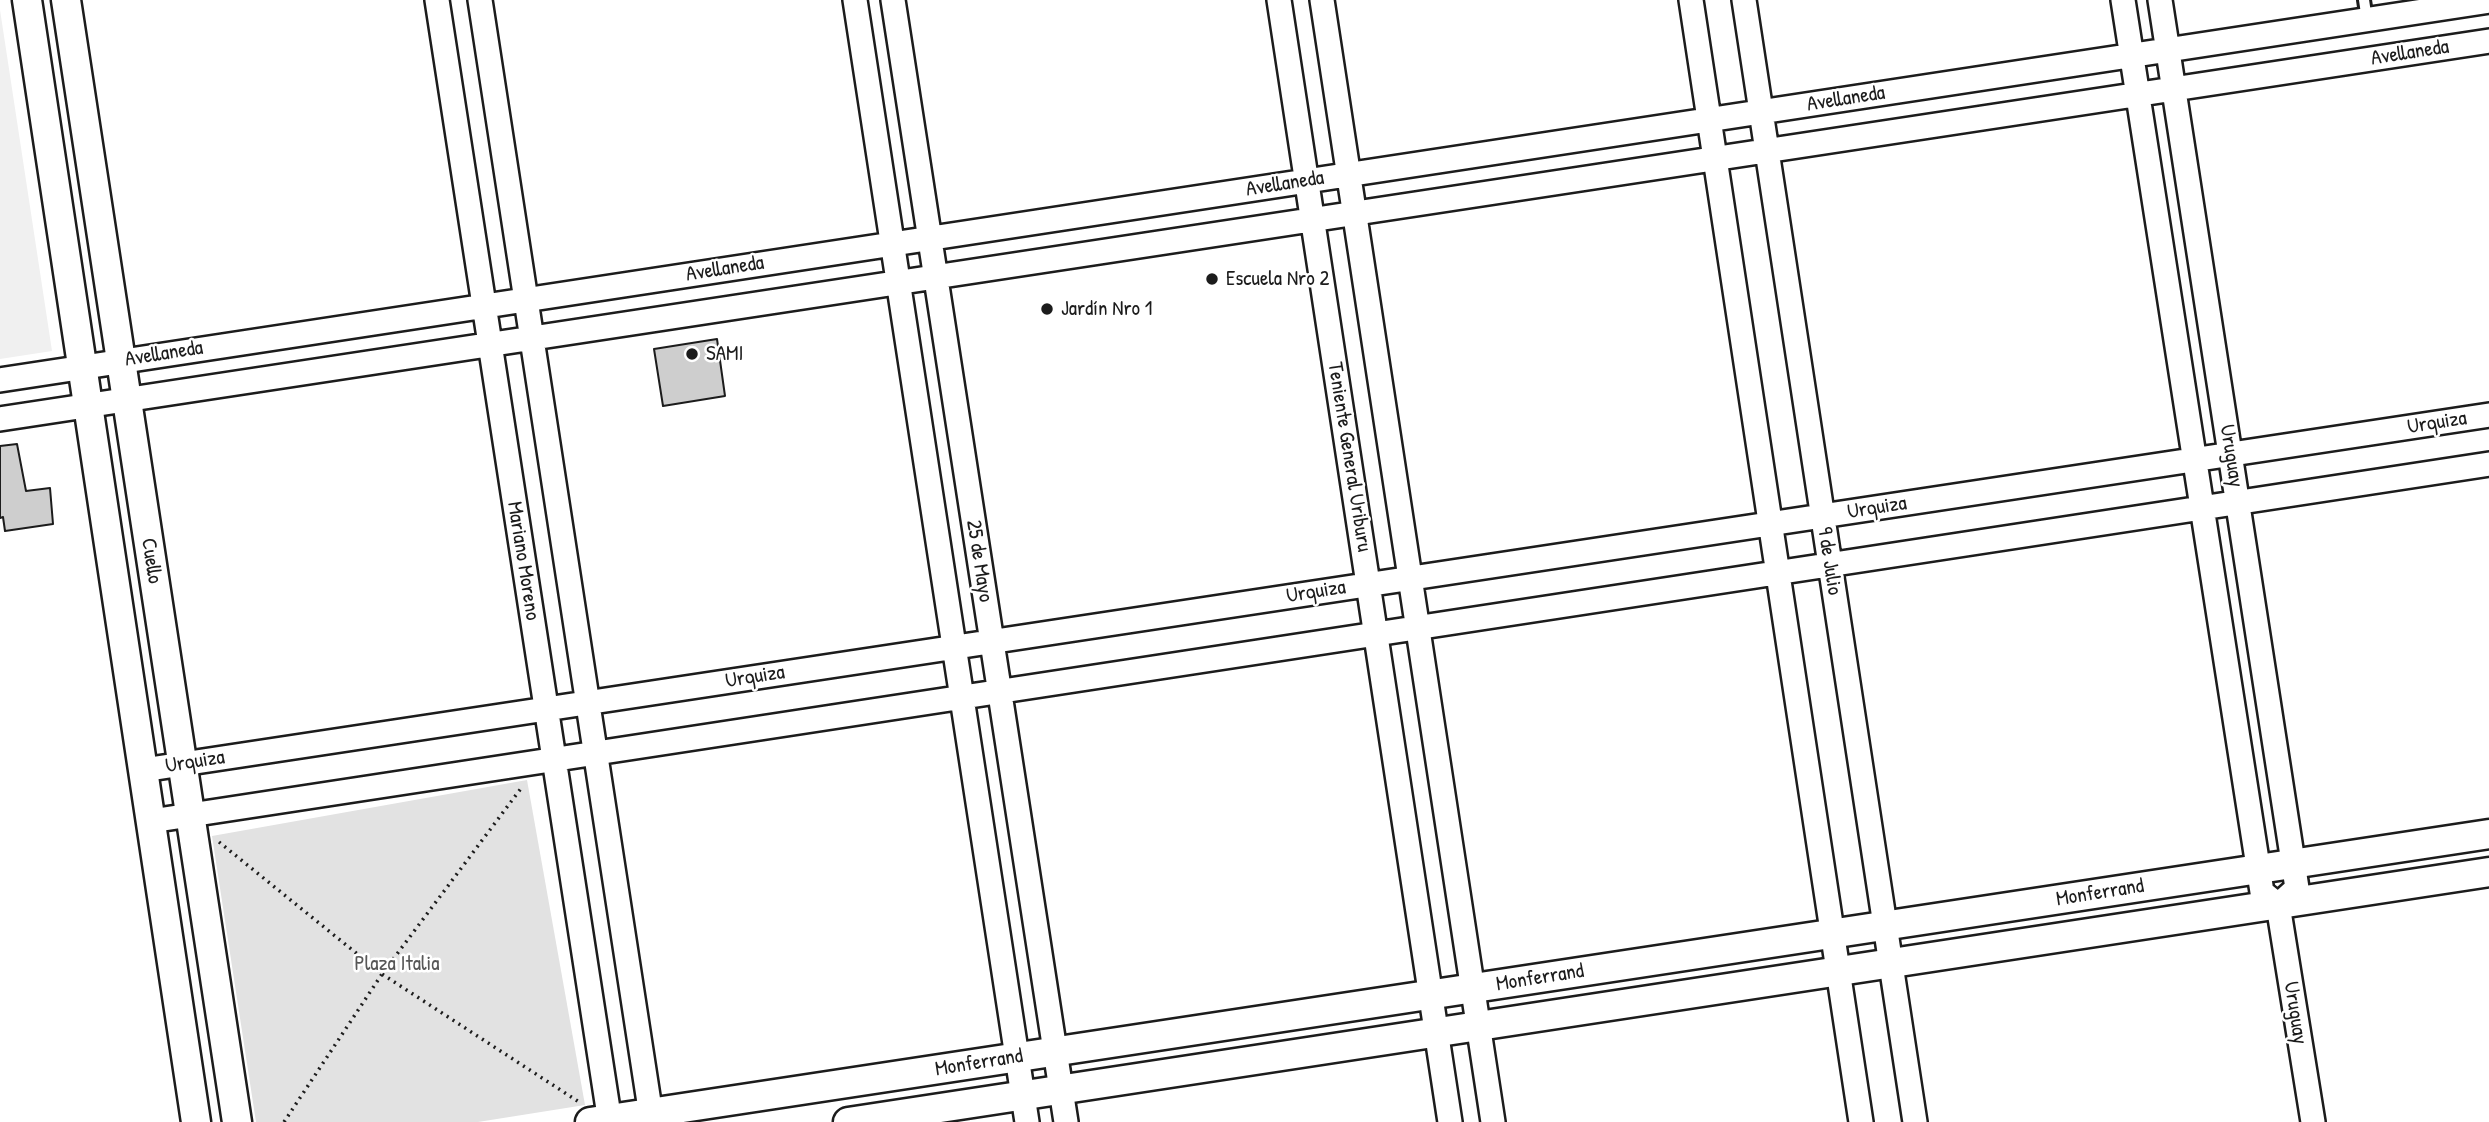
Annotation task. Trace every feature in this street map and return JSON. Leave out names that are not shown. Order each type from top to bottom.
[{"type":"street","name":"Cuello","points":[[28,0],[197,1122]]},
{"type":"street","name":"Cuello","points":[[66,0],[237,1122]]},
{"type":"street","name":"Mariano Moreno","points":[[437,0],[554,760],[599,1117]]},
{"type":"street","name":"Mariano Moreno","points":[[480,0],[651,1117]]},
{"type":"street","name":"25 de Mayo","points":[[855,0],[1025,1109]]},
{"type":"street","name":"25 de Mayo","points":[[893,0],[1066,1122]]},
{"type":"street","name":"Teniente General Uriburu","points":[[1279,0],[1450,1122]]},
{"type":"street","name":"Teniente General Uriburu","points":[[1322,0],[1493,1122]]},
{"type":"street","points":[[1691,0],[1861,1122]]},
{"type":"street","name":"9 de Julio","points":[[1744,0],[1914,1122]]},
{"type":"street","name":"Uruguay","points":[[2123,0],[2258,869],[2262,892],[2278,905],[2313,1122]]},
{"type":"street","name":"Uruguay","points":[[2160,0],[2297,888],[2278,905]]},
{"type":"street","name":"Avellaneda","points":[[0,380],[2168,50],[2365,10],[2489,1]]},
{"type":"street","name":"Avellaneda","points":[[0,419],[2489,41]]},
{"type":"street","name":"Urquiza","points":[[143,770],[2489,415]]},
{"type":"street","points":[[151,821],[2489,464]]},
{"type":"street","name":"Monferrand","points":[[599,1117],[651,1117],[1017,1057],[2489,834]]},
{"type":"street","name":"Monferrand","points":[[848,1122],[1025,1109],[1060,1090],[2489,872]]},
{"type":"path","points":[[284,1122],[382,974],[527,780]]},
{"type":"path","points":[[212,836],[382,974],[599,1117]]},
{"type":"shaded area","points":[[0,10],[52,351],[0,359]]},
{"type":"green space","name":"Plaza Italia","points":[[527,780],[585,1105],[478,1122],[256,1122],[212,836]]},
{"type":"building","points":[[717,339],[725,396],[663,406],[654,349]]},
{"type":"building","points":[[17,444],[26,491],[50,488],[53,524],[5,531],[3,517],[0,518],[0,446]]},
{"type":"place","name":"Escuela Nro 2","points":[[1212,279]]},
{"type":"place","name":"Jardín Nro 1","points":[[1047,309]]},
{"type":"place","name":"SAMI","points":[[692,354]]}]
